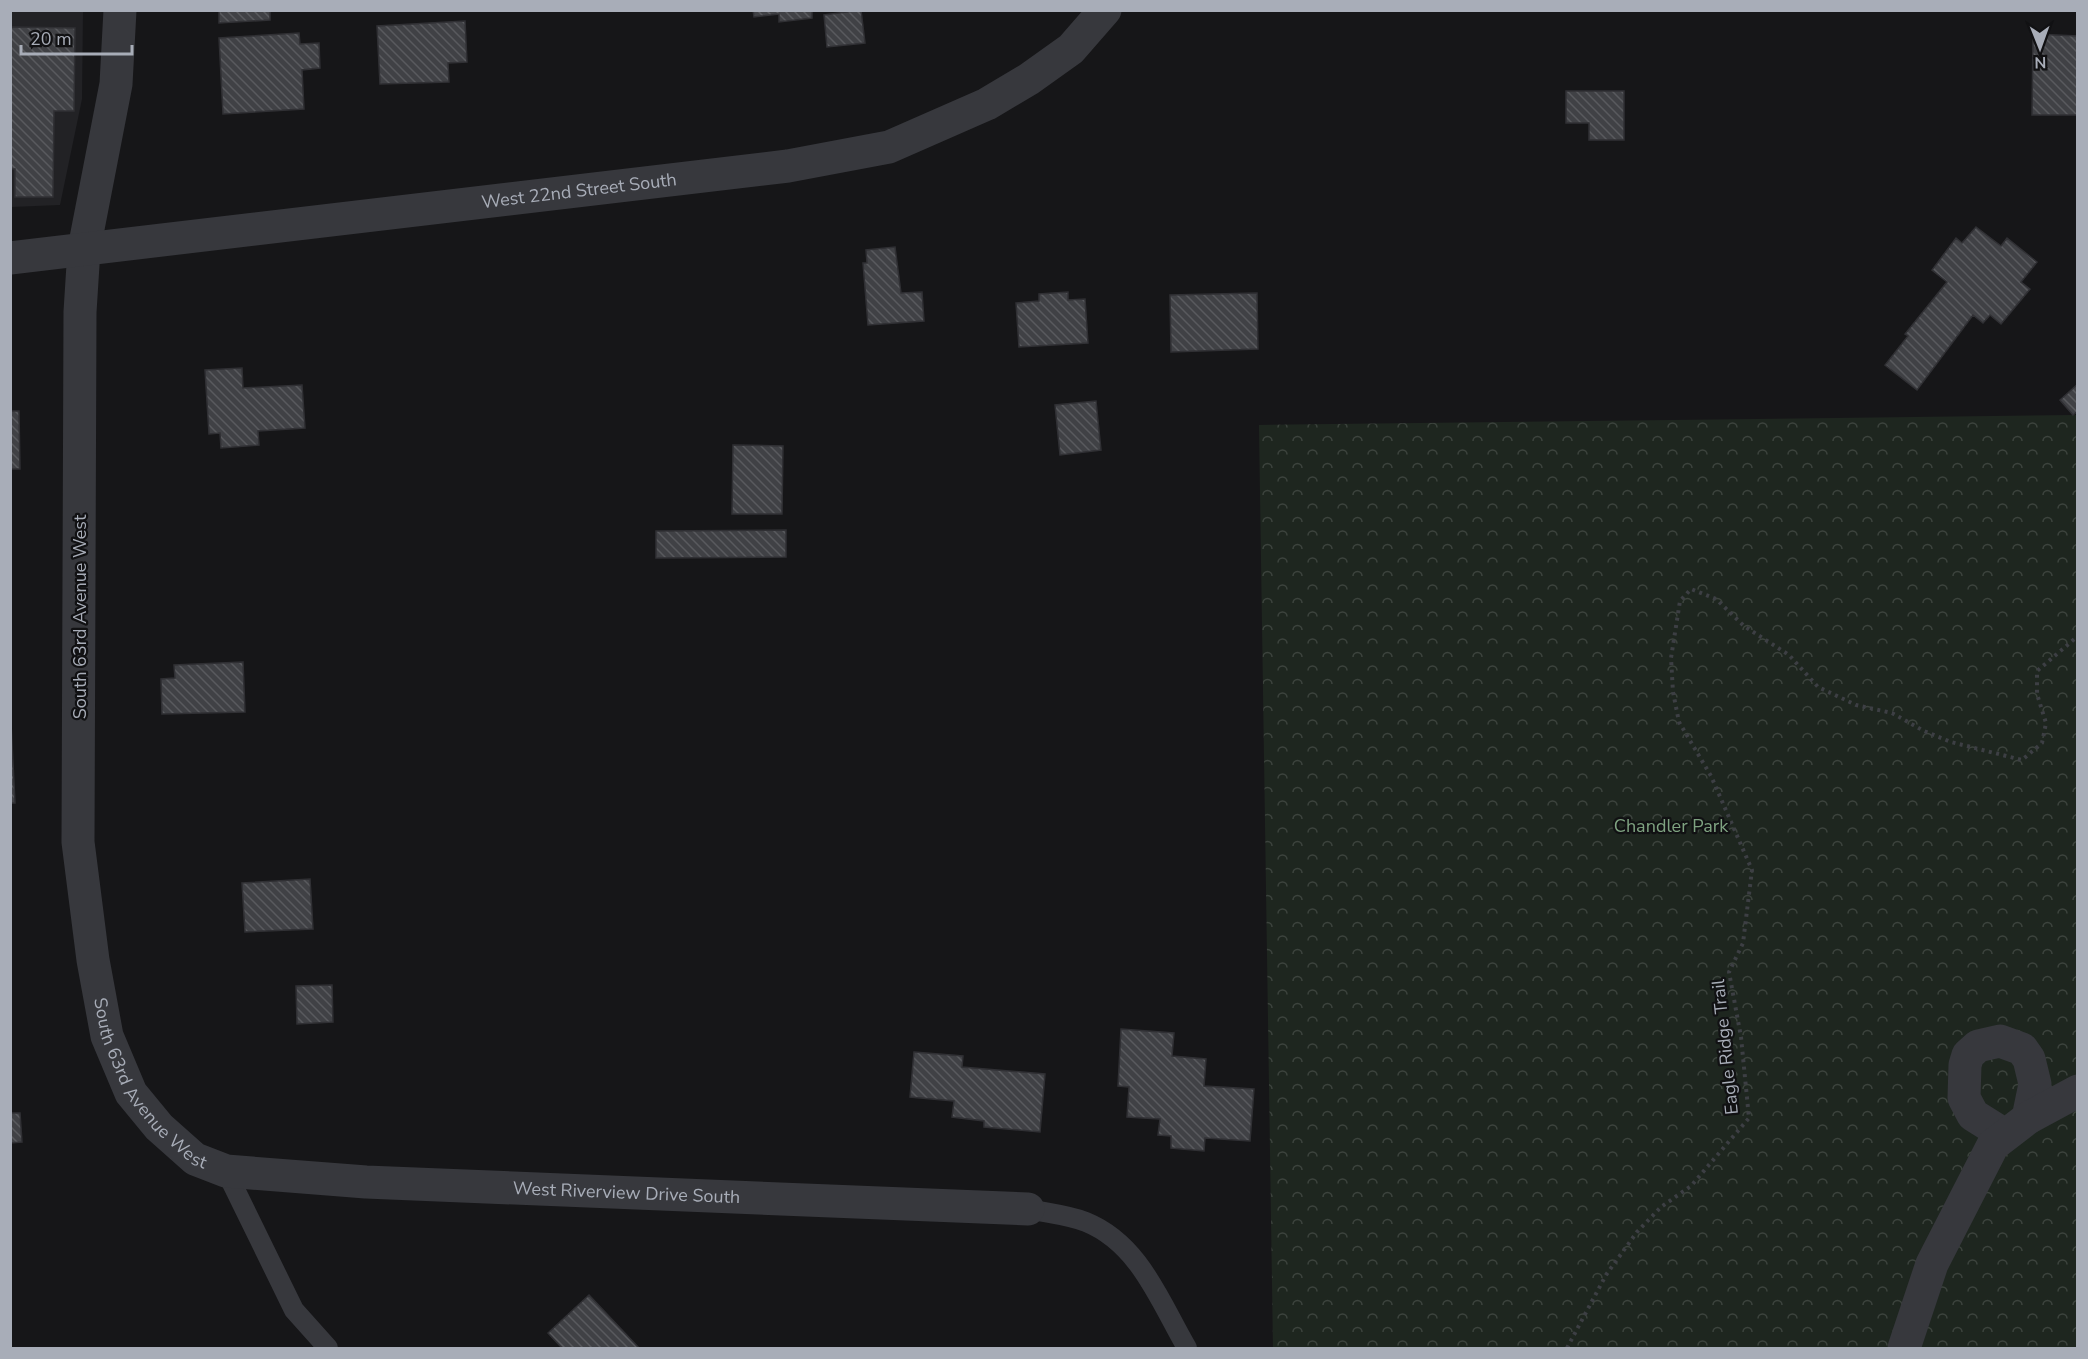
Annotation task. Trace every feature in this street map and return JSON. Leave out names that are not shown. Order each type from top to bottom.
[{"type":"street","name":"South 63rd Avenue West","points":[[120,10],[116,84],[84,249],[80,312],[78,842],[93,960],[107,1036],[131,1094],[159,1127],[195,1159],[226,1171]]},
{"type":"street","name":"West 22nd Street South","points":[[10,258],[788,166],[889,147],[987,104],[1029,79],[1071,49],[1105,10]]},
{"type":"street","points":[[1904,1348],[1932,1264],[1993,1145],[2016,1127],[2078,1090]]},
{"type":"street","name":"West Riverview Drive South","points":[[226,1171],[366,1182],[1028,1209]]},
{"type":"lane","points":[[226,1171],[294,1310],[328,1348]]},
{"type":"lane","points":[[1028,1209],[1085,1222],[1114,1238],[1136,1258],[1187,1348]]},
{"type":"path","name":"Eagle Ridge Trail","points":[[1567,1348],[1606,1275],[1637,1232],[1661,1207],[1691,1186],[1749,1118],[1741,1037],[1729,972],[1743,943],[1752,870],[1711,776],[1679,722],[1673,692],[1671,658],[1680,601],[1691,589],[1716,598],[1744,626],[1789,655],[1818,687],[1846,701],[1892,713],[1924,731],[1951,742],[2022,760],[2042,743],[2046,723],[2037,694],[2037,671],[2078,636]]},
{"type":"shaded area","points":[[10,11],[83,11],[82,99],[60,205],[11,207]]},
{"type":"green space","name":"Chandler Park","points":[[2077,415],[2077,1348],[1273,1348],[1259,425]]},
{"type":"building","points":[[219,10],[270,10],[270,20],[219,23]]},
{"type":"building","points":[[753,10],[819,10],[812,11],[812,18],[779,22],[779,14],[754,17]]},
{"type":"building","points":[[861,10],[865,43],[827,47],[824,15]]},
{"type":"building","points":[[465,21],[467,62],[448,63],[449,82],[380,84],[377,26]]},
{"type":"building","points":[[10,27],[75,28],[74,111],[54,111],[53,197],[15,197],[15,169],[10,169]]},
{"type":"building","points":[[299,33],[300,44],[319,43],[320,68],[302,70],[304,109],[223,114],[219,38]]},
{"type":"building","points":[[2033,34],[2078,36],[2078,115],[2032,115]]},
{"type":"building","points":[[1566,91],[1624,91],[1624,140],[1589,140],[1589,123],[1566,123]]},
{"type":"building","points":[[1976,227],[2001,246],[2007,238],[2037,262],[2021,282],[2030,289],[2001,324],[1990,315],[1983,323],[1973,315],[1917,390],[1885,365],[1908,336],[1905,334],[1947,282],[1932,270],[1956,238],[1962,243]]},
{"type":"building","points":[[895,247],[901,293],[922,292],[924,321],[868,325],[863,263],[867,263],[866,250]]},
{"type":"building","points":[[1068,292],[1068,300],[1085,299],[1088,343],[1019,347],[1016,303],[1039,301],[1039,294]]},
{"type":"building","points":[[1257,293],[1258,349],[1171,352],[1170,295]]},
{"type":"building","points":[[242,368],[243,388],[302,385],[305,428],[258,431],[259,445],[221,448],[220,433],[209,434],[205,370]]},
{"type":"building","points":[[2078,384],[2078,411],[2073,415],[2060,400]]},
{"type":"building","points":[[1096,401],[1101,450],[1060,455],[1055,405]]},
{"type":"building","points":[[10,411],[19,411],[20,469],[10,469]]},
{"type":"building","points":[[733,445],[783,446],[782,514],[732,514]]},
{"type":"building","points":[[786,530],[786,557],[656,558],[656,531]]},
{"type":"building","points":[[243,662],[245,712],[162,714],[161,679],[175,678],[174,665]]},
{"type":"building","points":[[10,703],[15,803],[10,803]]},
{"type":"building","points":[[310,879],[313,929],[245,932],[242,883]]},
{"type":"building","points":[[332,985],[333,1022],[297,1024],[296,986]]},
{"type":"building","points":[[1121,1029],[1174,1033],[1172,1056],[1206,1059],[1204,1086],[1254,1089],[1250,1141],[1205,1138],[1204,1151],[1171,1148],[1171,1136],[1158,1135],[1160,1119],[1127,1117],[1129,1087],[1118,1086]]},
{"type":"building","points":[[914,1052],[963,1056],[962,1067],[1045,1074],[1040,1132],[984,1127],[984,1121],[952,1117],[954,1101],[910,1097]]},
{"type":"building","points":[[10,1113],[20,1113],[22,1142],[10,1143]]},
{"type":"building","points":[[589,1295],[639,1348],[562,1348],[548,1333]]}]
